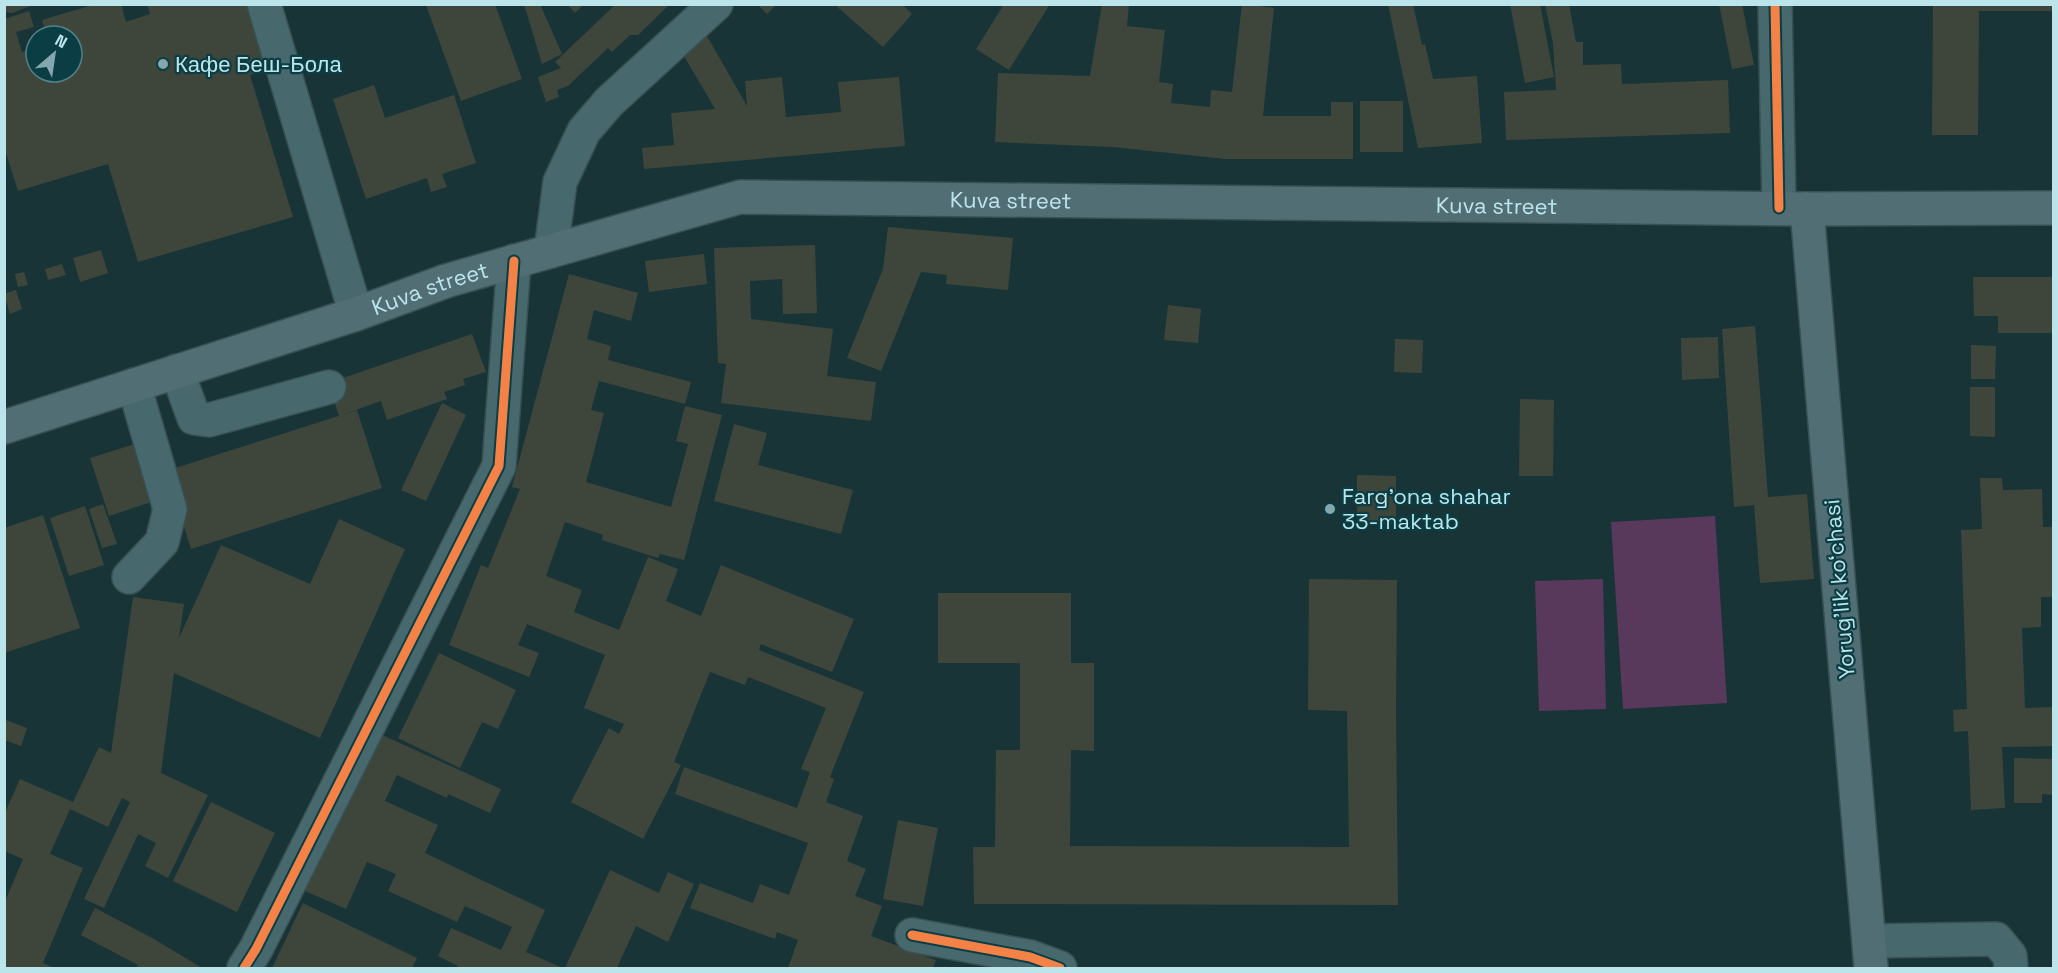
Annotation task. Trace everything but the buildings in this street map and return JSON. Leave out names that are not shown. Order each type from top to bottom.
[{"type":"main road","name":"Kuva street","points":[[4,427],[356,314],[446,281],[740,197],[1793,208],[2054,208]]},
{"type":"main road","name":"Yorug'lik koʻchasi","points":[[1793,208],[1870,955]]},
{"type":"street","points":[[264,4],[356,314]]},
{"type":"street","points":[[551,251],[560,182],[584,131],[609,102],[716,4]]},
{"type":"street","points":[[1774,4],[1793,208]]},
{"type":"street","points":[[244,969],[499,466],[514,261]]},
{"type":"street","points":[[177,371],[194,418],[209,420],[328,387]]},
{"type":"street","points":[[129,577],[162,542],[170,509],[135,385]]},
{"type":"street","points":[[912,935],[1030,957],[1060,969]]},
{"type":"street","points":[[1870,955],[1996,939],[2010,956],[2012,969]]},
{"type":"shaded area","points":[[1715,516],[1727,703],[1623,709],[1611,522]]},
{"type":"shaded area","points":[[1603,579],[1606,709],[1539,711],[1535,581]]},
{"type":"cycle path","points":[[1775,4],[1779,208]]},
{"type":"cycle path","points":[[244,968],[256,949],[499,466],[514,261]]},
{"type":"cycle path","points":[[912,935],[1030,957],[1060,968]]},
{"type":"place","name":"Кафе Беш-Бола","points":[[163,64]]},
{"type":"place","name":"Farg'ona shahar 33-maktab","points":[[1330,509]]}]
